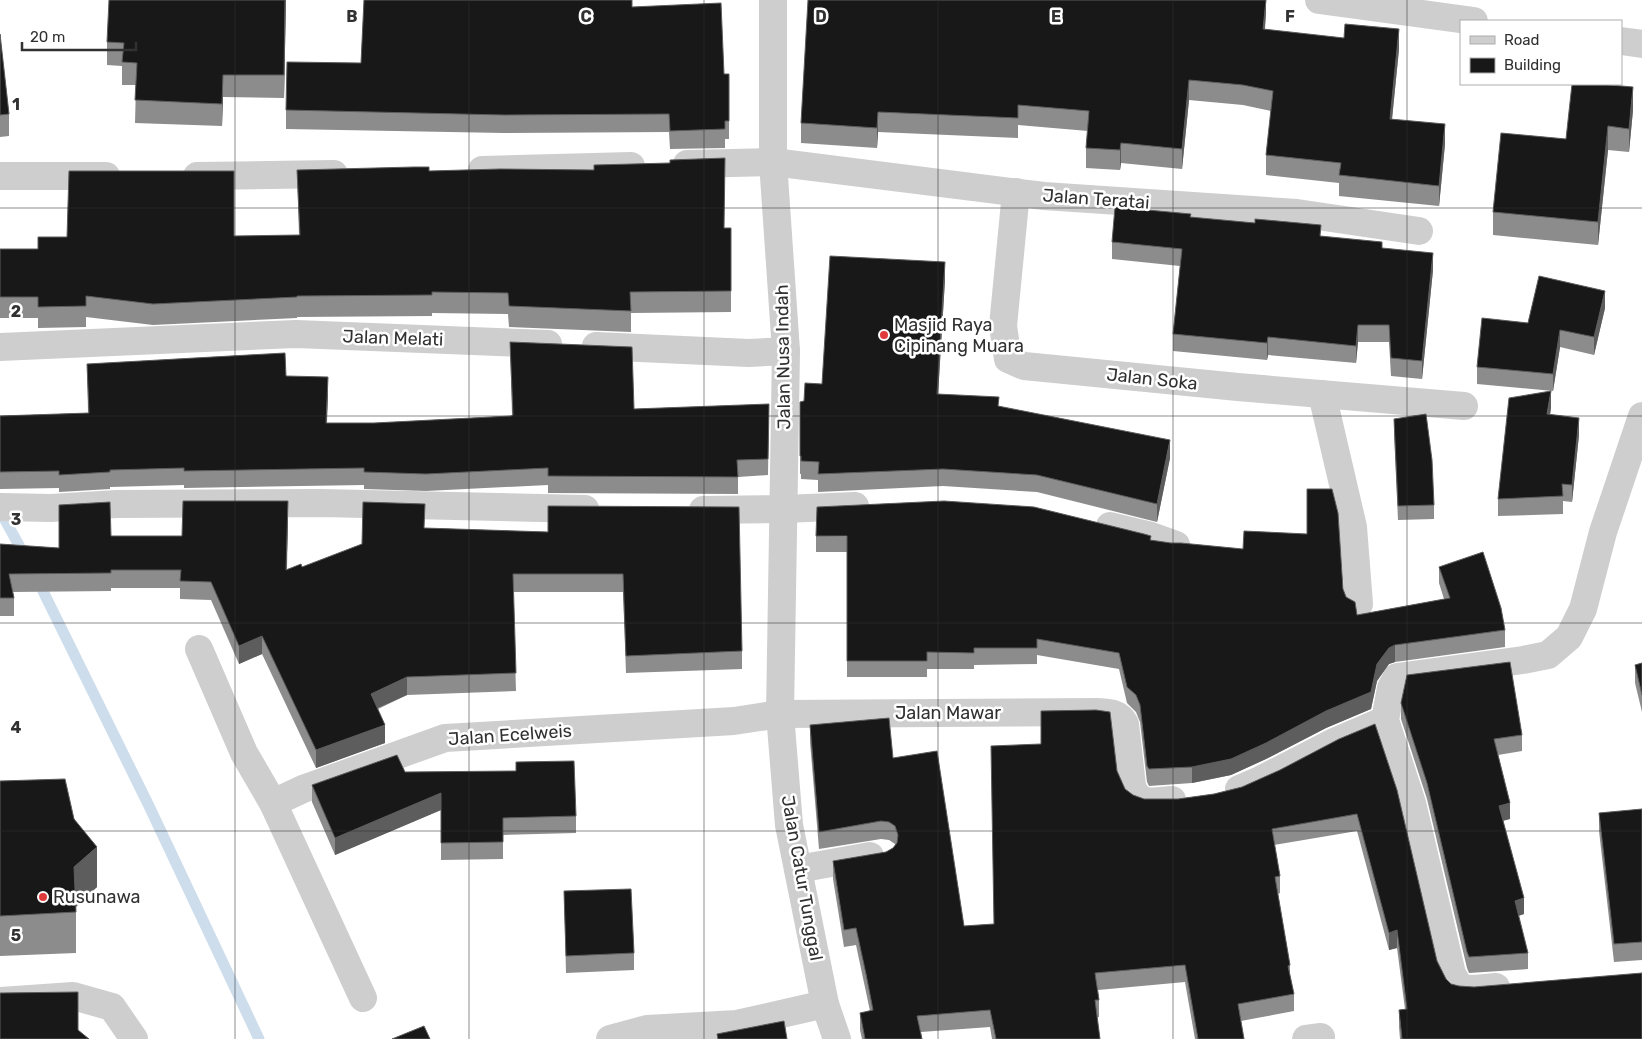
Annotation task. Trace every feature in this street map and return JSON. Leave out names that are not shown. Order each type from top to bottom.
[{"type":"street","name":"Jalan Nusa Indah","points":[[773,0],[773,162],[786,351],[780,714]]},
{"type":"street","points":[[1319,0],[1467,20]]},
{"type":"street","points":[[1622,41],[1642,44]]},
{"type":"street","name":"Jalan Teratai","points":[[459,171],[773,162],[1044,196],[1297,213],[1418,231]]},
{"type":"street","points":[[174,176],[360,174]]},
{"type":"street","points":[[0,176],[126,176]]},
{"type":"street","name":"Jalan Soka","points":[[1016,192],[1003,326],[1008,359],[1024,366],[1464,406]]},
{"type":"street","name":"Jalan Melati","points":[[0,347],[296,334],[749,352],[786,351]]},
{"type":"street","points":[[1322,394],[1353,527],[1359,604]]},
{"type":"street","points":[[1521,985],[1475,989],[1460,988],[1452,974],[1412,803],[1385,720],[1391,688],[1397,677],[1548,655],[1569,637],[1583,609],[1603,532],[1642,416]]},
{"type":"street","points":[[0,507],[51,508],[118,504],[321,504],[609,509]]},
{"type":"street","points":[[678,510],[784,509],[884,505]]},
{"type":"street","points":[[1083,519],[1148,535],[1176,545]]},
{"type":"street","points":[[199,649],[244,753],[273,804],[363,998]]},
{"type":"street","name":"Jalan Mawar","points":[[780,714],[1115,713],[1122,717],[1125,724],[1134,794],[1139,799],[1148,801],[1209,796],[1235,790],[1260,780],[1328,744],[1385,720]]},
{"type":"street","name":"Jalan Ecelweis","points":[[273,804],[303,789],[445,738],[734,721],[780,714]]},
{"type":"street","name":"Jalan Catur Tunggal","points":[[780,714],[789,825],[825,1004],[837,1039]]},
{"type":"street","points":[[798,869],[883,854]]},
{"type":"street","points":[[0,1001],[73,996],[112,1007],[134,1039]]},
{"type":"street","points":[[610,1039],[647,1030],[737,1024],[825,1004]]},
{"type":"building","points":[[109,0],[285,0],[284,75],[223,75],[222,104],[135,100],[137,63],[122,62],[124,43],[107,42]]},
{"type":"building","points":[[364,0],[632,0],[632,7],[721,3],[724,74],[729,74],[729,121],[725,121],[725,129],[670,131],[669,114],[504,115],[286,110],[287,62],[361,63]]},
{"type":"building","points":[[808,0],[1266,0],[1263,29],[1344,38],[1345,24],[1399,29],[1390,119],[1445,124],[1439,186],[1339,175],[1341,163],[1266,155],[1273,91],[1243,85],[1189,80],[1182,149],[1121,143],[1120,150],[1086,148],[1089,111],[1018,105],[1018,118],[878,112],[877,128],[801,123]]},
{"type":"building","points":[[0,34],[9,114],[0,115]]},
{"type":"building","points":[[1572,85],[1633,87],[1629,129],[1608,126],[1598,222],[1493,212],[1501,133],[1566,139]]},
{"type":"building","points":[[725,158],[724,228],[731,228],[731,291],[630,292],[631,311],[509,306],[508,293],[432,292],[432,295],[297,296],[153,304],[86,296],[86,306],[38,307],[38,297],[0,297],[0,249],[38,249],[38,237],[67,237],[69,171],[234,171],[234,236],[300,235],[297,170],[429,167],[429,171],[500,169],[594,170],[594,165],[670,163],[670,160]]},
{"type":"building","points":[[1115,207],[1191,214],[1190,217],[1255,223],[1255,219],[1321,225],[1320,236],[1382,242],[1382,248],[1433,253],[1422,361],[1391,358],[1389,325],[1358,325],[1356,346],[1268,337],[1267,343],[1173,334],[1182,249],[1112,242]]},
{"type":"building","points":[[830,256],[945,262],[937,394],[999,397],[998,406],[1170,440],[1157,504],[1037,475],[943,469],[818,474],[819,462],[801,461],[800,402],[804,401],[805,383],[822,384]]},
{"type":"building","points":[[1539,276],[1605,291],[1594,337],[1560,330],[1553,374],[1477,367],[1482,318],[1528,323]]},
{"type":"building","points":[[510,342],[632,347],[634,409],[769,404],[768,459],[737,460],[738,477],[548,476],[548,468],[426,474],[364,472],[364,468],[184,471],[184,468],[110,470],[110,472],[59,475],[59,471],[0,472],[0,416],[89,413],[87,364],[285,353],[286,376],[328,377],[326,423],[374,423],[511,416],[513,415]]},
{"type":"building","points":[[1551,391],[1547,414],[1579,418],[1572,485],[1562,484],[1563,496],[1498,499],[1509,398]]},
{"type":"building","points":[[1426,414],[1432,460],[1434,505],[1398,506],[1394,419]]},
{"type":"building","points":[[1307,489],[1332,489],[1338,513],[1343,589],[1346,597],[1355,602],[1357,615],[1450,598],[1439,567],[1483,552],[1501,608],[1505,630],[1395,645],[1389,648],[1377,664],[1371,692],[1326,711],[1266,743],[1231,759],[1192,767],[1149,769],[1147,766],[1140,705],[1136,695],[1127,687],[1119,653],[1037,639],[1037,648],[974,648],[974,653],[927,652],[927,661],[847,661],[847,536],[816,536],[817,507],[944,501],[1034,507],[1144,534],[1151,536],[1150,540],[1243,549],[1244,531],[1307,534]]},
{"type":"building","points":[[183,501],[288,501],[286,570],[301,564],[302,567],[362,544],[363,502],[425,504],[424,528],[548,532],[548,506],[739,507],[742,651],[626,656],[623,574],[513,574],[516,673],[407,677],[371,694],[385,725],[316,750],[262,636],[239,646],[211,582],[180,581],[181,570],[111,570],[111,573],[9,574],[14,598],[0,598],[0,544],[59,548],[59,505],[110,502],[111,536],[182,536]]},
{"type":"building","points":[[1510,662],[1522,735],[1494,739],[1510,803],[1499,806],[1524,898],[1515,901],[1528,953],[1469,957],[1427,783],[1401,703],[1407,675]]},
{"type":"building","points":[[1642,663],[1642,695],[1635,665]]},
{"type":"building","points":[[1096,710],[1110,712],[1117,771],[1125,789],[1133,795],[1144,799],[1178,799],[1214,794],[1242,787],[1280,770],[1339,739],[1375,724],[1397,790],[1437,961],[1446,979],[1451,984],[1474,987],[1642,973],[1642,1039],[1402,1039],[1399,1010],[1407,1009],[1397,930],[1389,933],[1357,814],[1272,829],[1280,876],[1275,877],[1294,994],[1238,1004],[1244,1039],[1198,1039],[1185,965],[1095,973],[1099,1000],[1095,1000],[1100,1039],[996,1039],[990,1010],[917,1016],[922,1039],[865,1039],[860,1013],[873,1010],[856,928],[844,930],[833,861],[886,852],[897,843],[898,835],[895,826],[889,822],[881,821],[819,832],[810,725],[889,718],[893,758],[937,751],[964,926],[994,924],[991,746],[1041,744],[1041,711]]},
{"type":"building","points":[[397,755],[405,772],[516,771],[516,762],[574,761],[576,816],[503,818],[503,842],[441,843],[441,793],[335,838],[312,785]]},
{"type":"building","name":"Rusunawa","points":[[65,779],[74,819],[97,847],[74,867],[76,912],[0,916],[0,781]]},
{"type":"building","points":[[1642,809],[1642,942],[1614,944],[1599,813]]},
{"type":"building","points":[[631,889],[634,953],[566,956],[564,891]]},
{"type":"building","points":[[78,992],[78,1030],[89,1039],[0,1039],[0,993]]},
{"type":"building","points":[[784,1021],[787,1039],[718,1039],[717,1034]]},
{"type":"building","points":[[424,1026],[430,1039],[392,1039]]},
{"type":"waterway","points":[[0,511],[26,558]]},
{"type":"waterway","points":[[37,579],[149,806],[259,1039]]},
{"type":"place","name":"Masjid Raya Cipinang Muara","points":[[884,335]]},
{"type":"place","name":"Rusunawa","points":[[43,897]]}]
